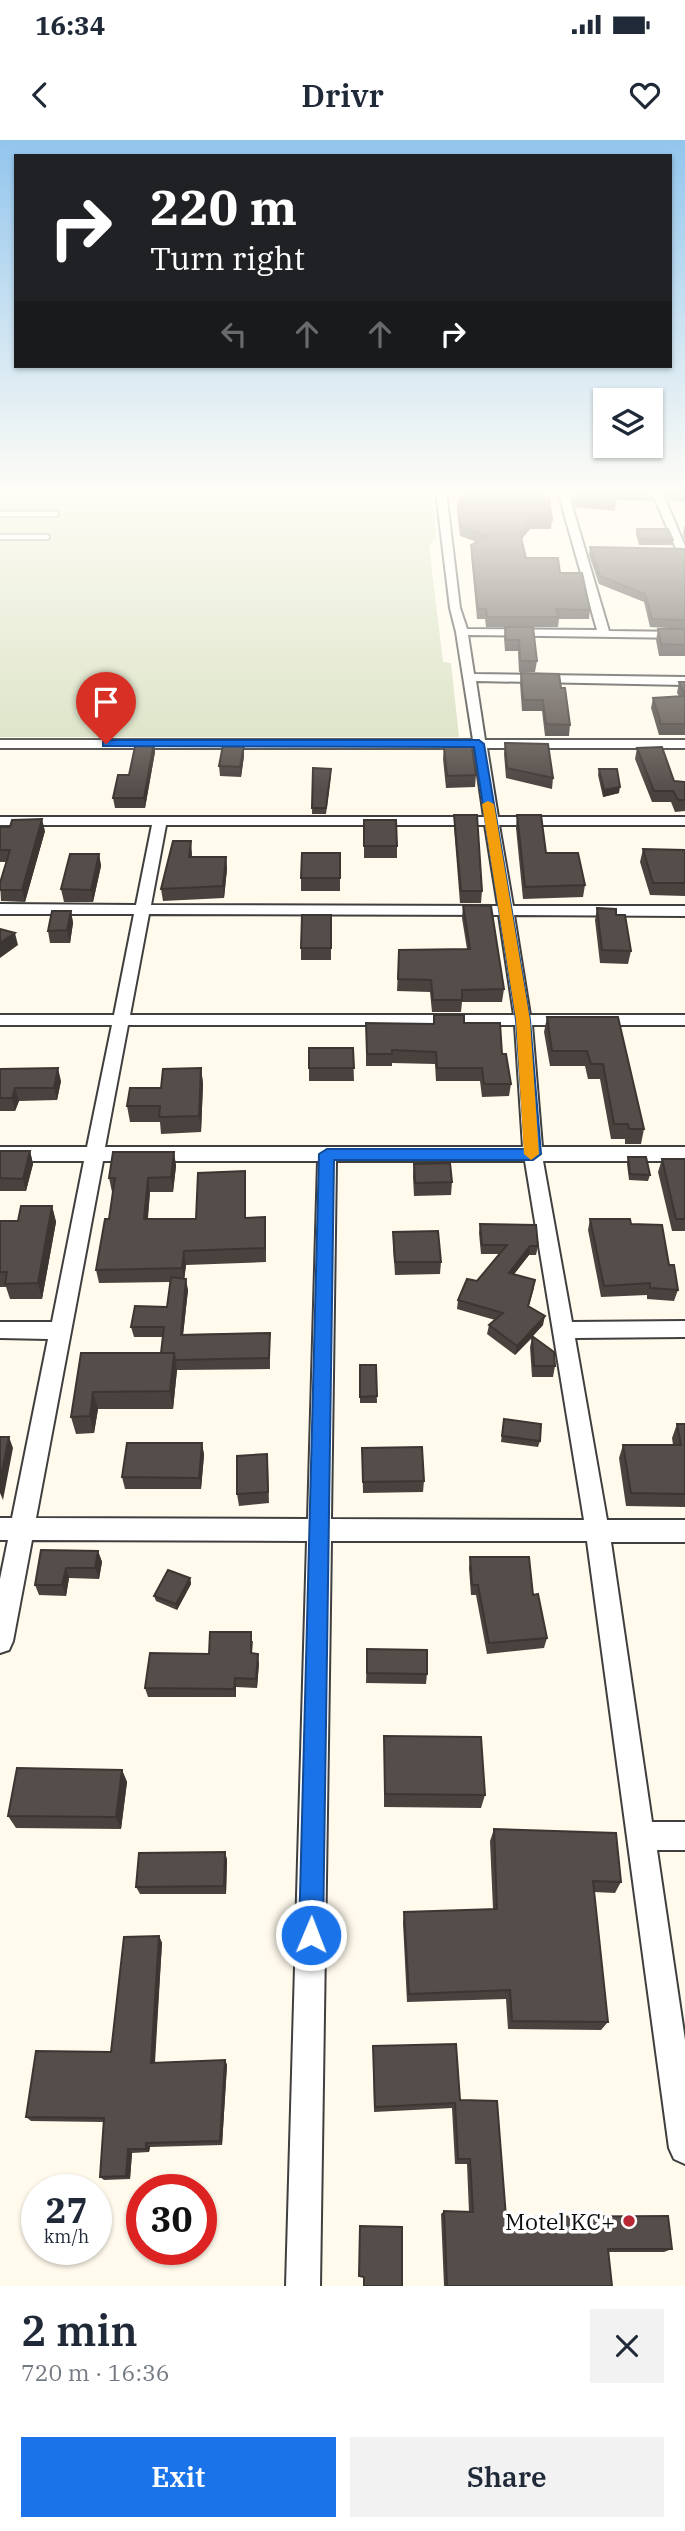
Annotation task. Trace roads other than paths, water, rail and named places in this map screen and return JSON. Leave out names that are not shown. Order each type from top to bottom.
[{"type":"street","points":[[453,592],[462,632],[523,1020],[533,1154],[597,1530],[685,2148]]},
{"type":"street","points":[[592,592],[604,634]]},
{"type":"street","points":[[462,632],[685,635]]},
{"type":"street","points":[[469,677],[685,681]]},
{"type":"street","points":[[0,744],[685,744]]},
{"type":"street","points":[[0,821],[685,821]]},
{"type":"street","points":[[0,1641],[11,1529],[60,1331],[160,821]]},
{"type":"street","points":[[0,909],[685,911]]},
{"type":"street","points":[[0,1020],[685,1020]]},
{"type":"street","points":[[0,1154],[685,1154]]},
{"type":"street","points":[[303,2286],[327,1154]]},
{"type":"street","points":[[564,1330],[685,1329]]},
{"type":"street","points":[[0,1331],[60,1331]]},
{"type":"street","points":[[11,1529],[685,1531]]},
{"type":"street","points":[[640,1836],[685,1836]]},
{"type":"place","name":"Motel KC+","points":[[629,2221]]}]
